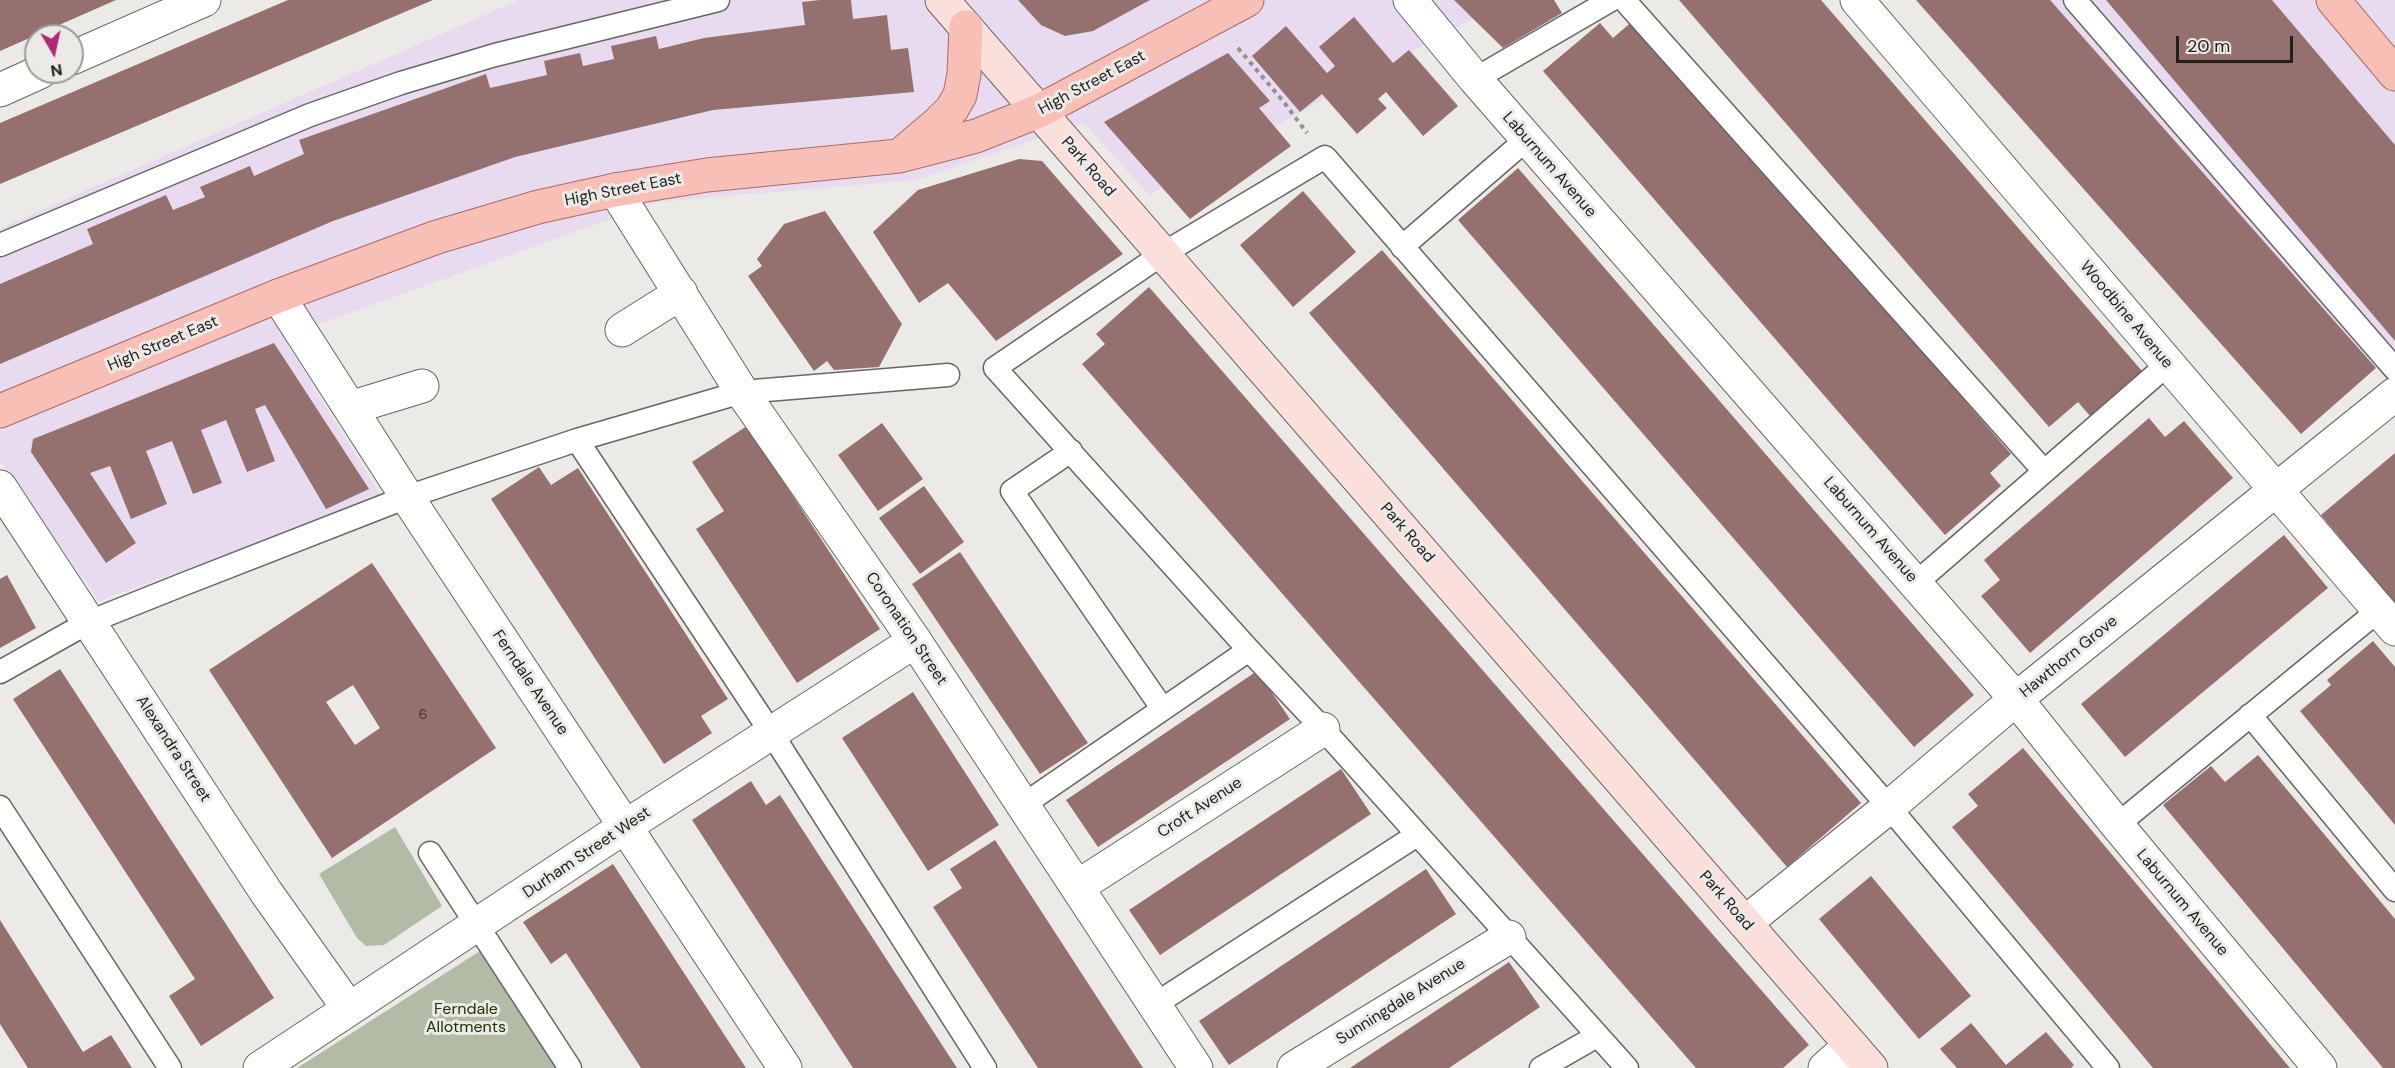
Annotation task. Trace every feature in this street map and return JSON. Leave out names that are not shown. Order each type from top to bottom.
[{"type":"main road","name":"High Street East","points":[[0,411],[278,296],[436,237],[538,207],[615,190],[707,175],[899,156],[976,136],[1040,111],[1247,0]]},
{"type":"main road","points":[[2333,0],[2395,74]]},
{"type":"main road","points":[[899,156],[938,123],[952,109],[960,95],[964,74],[966,27]]},
{"type":"street","points":[[84,53],[204,0]]},
{"type":"street","name":"Park Road","points":[[942,0],[1861,1057]]},
{"type":"street","name":"Laburnum Avenue","points":[[1410,0],[1475,80],[2016,699],[2117,825],[2320,1068]]},
{"type":"street","name":"Woodbine Avenue","points":[[1857,0],[2387,620]]},
{"type":"street","points":[[0,90],[24,79]]},
{"type":"street","name":"Coronation Street","points":[[615,190],[742,392],[915,641],[1196,1068]]},
{"type":"street","points":[[622,330],[681,293]]},
{"type":"street","name":"Ferndale Avenue","points":[[278,296],[407,497],[785,1068]]},
{"type":"street","points":[[350,408],[422,386]]},
{"type":"street","name":"Hawthorn Grove","points":[[1745,923],[1889,807],[2016,699],[2395,394]]},
{"type":"street","name":"Alexandra Street","points":[[0,487],[266,892],[349,1009]]},
{"type":"street","name":"Durham Street West","points":[[260,1068],[477,927],[626,826],[915,641]]},
{"type":"street","name":"Croft Avenue","points":[[1077,887],[1323,729]]},
{"type":"street","name":"Sunningdale Avenue","points":[[1294,1068],[1509,936]]},
{"type":"street","points":[[1825,1068],[1861,1057]]},
{"type":"lane","points":[[0,245],[310,115],[401,83],[495,55],[718,0]]},
{"type":"lane","points":[[1475,80],[1611,0]]},
{"type":"lane","points":[[1624,0],[2044,471]]},
{"type":"lane","points":[[2075,0],[2395,369]]},
{"type":"lane","points":[[1402,247],[1527,139]]},
{"type":"lane","points":[[1627,1068],[995,368],[1164,253],[1325,157],[1889,807],[2108,1068]]},
{"type":"lane","points":[[1916,583],[2168,364]]},
{"type":"lane","points":[[0,672],[89,622],[407,497],[577,440],[742,392],[948,375]]},
{"type":"lane","points":[[577,440],[772,734],[985,1068]]},
{"type":"lane","points":[[1071,451],[1012,491],[1162,708]]},
{"type":"lane","points":[[2117,825],[2250,715],[2387,620]]},
{"type":"lane","points":[[1023,805],[1249,650]]},
{"type":"lane","points":[[2250,715],[2395,890]]},
{"type":"lane","points":[[0,807],[170,1068]]},
{"type":"lane","points":[[1154,1005],[1417,835]]},
{"type":"lane","points":[[430,853],[570,1068]]},
{"type":"lane","points":[[1541,1068],[1597,1036]]},
{"type":"path","points":[[1214,19],[1283,100],[1325,157]]},
{"type":"shaded area","points":[[519,0],[1507,0],[1149,195],[1084,123],[916,180],[658,202],[283,337],[382,497],[99,601],[0,461],[0,228]]},
{"type":"shaded area","points":[[2035,0],[2395,0],[2395,371],[2386,379]]},
{"type":"green space","points":[[395,827],[442,906],[384,945],[366,946],[357,938],[319,874]]},
{"type":"green space","name":"Ferndale Allotments","points":[[480,951],[556,1068],[297,1068]]},
{"type":"building","points":[[0,0],[116,0],[61,24],[24,24],[24,40],[0,51]]},
{"type":"building","points":[[288,0],[433,0],[0,184],[0,123]]},
{"type":"building","points":[[851,0],[853,19],[887,15],[891,50],[908,48],[914,92],[713,110],[515,157],[333,221],[0,364],[0,284],[93,244],[87,229],[166,195],[173,210],[205,197],[200,187],[250,166],[254,176],[304,154],[299,140],[486,74],[490,88],[547,75],[544,61],[580,53],[583,66],[614,59],[611,46],[656,36],[659,49],[704,38],[805,25],[802,2]]},
{"type":"building","points":[[1018,0],[1150,0],[1093,31],[1065,36],[1041,25]]},
{"type":"building","points":[[1454,0],[1554,0],[1562,13],[1503,48]]},
{"type":"building","points":[[1679,0],[1821,0],[2142,371],[2090,416],[2078,402],[2049,427]]},
{"type":"building","points":[[1916,0],[2050,0],[2376,368],[2301,434]]},
{"type":"building","points":[[2106,0],[2272,0],[2395,145],[2395,341]]},
{"type":"building","points":[[1354,17],[1393,63],[1409,50],[1458,106],[1423,136],[1386,92],[1378,99],[1387,108],[1357,134],[1322,94],[1300,112],[1252,56],[1286,26],[1327,73],[1335,66],[1319,47]]},
{"type":"building","points":[[1635,19],[2011,454],[1990,473],[2001,486],[1945,535],[1543,71],[1600,23],[1613,38]]},
{"type":"building","points":[[1228,53],[1270,101],[1259,108],[1291,146],[1190,219],[1104,122]]},
{"type":"building","points":[[1019,159],[1042,161],[1123,254],[996,341],[948,283],[919,303],[873,232],[918,190]]},
{"type":"building","points":[[1518,168],[1974,695],[1914,747],[1458,220]]},
{"type":"building","points":[[1303,191],[1356,252],[1293,307],[1240,245]]},
{"type":"building","points":[[825,211],[902,324],[879,367],[834,370],[827,361],[814,371],[748,276],[762,266],[757,259],[784,224]]},
{"type":"building","points":[[1382,250],[1861,803],[1787,867],[1309,313]]},
{"type":"building","points":[[1149,287],[1809,1045],[1783,1068],[1696,1068],[1082,364],[1105,344],[1096,334]]},
{"type":"building","points":[[274,343],[369,489],[326,509],[265,405],[255,409],[275,461],[247,472],[226,420],[201,430],[222,483],[193,494],[172,441],[146,451],[167,504],[131,519],[110,466],[90,473],[136,543],[106,563],[31,452],[33,439]]},
{"type":"building","points":[[2149,418],[2165,437],[2184,421],[2233,478],[2030,653],[1981,596],[2000,580],[1984,560]]},
{"type":"building","points":[[882,423],[923,479],[878,511],[838,455]]},
{"type":"building","points":[[747,426],[880,629],[797,683],[696,529],[724,511],[692,462]]},
{"type":"building","points":[[2395,453],[2395,604],[2321,515]]},
{"type":"building","points":[[539,467],[551,485],[578,468],[728,699],[701,716],[712,733],[664,764],[491,499]]},
{"type":"building","points":[[924,486],[964,542],[920,574],[879,518]]},
{"type":"building","points":[[2284,535],[2328,588],[2125,757],[2081,704]]},
{"type":"building","points":[[960,552],[1088,743],[1040,774],[912,584]]},
{"type":"building","points":[[372,563],[496,748],[332,858],[209,670]],"holes":[[[353,685],[380,728],[355,745],[326,702]]]},
{"type":"building","points":[[7,575],[36,628],[0,648],[0,579]]},
{"type":"building","points":[[2373,641],[2395,667],[2395,825],[2300,711],[2331,685],[2327,680]]},
{"type":"building","points":[[60,669],[274,998],[201,1046],[169,996],[195,979],[13,699]]},
{"type":"building","points":[[1257,671],[1290,719],[1098,847],[1066,800]]},
{"type":"building","points":[[913,692],[999,825],[928,871],[842,738]]},
{"type":"building","points":[[2023,748],[2290,1068],[2153,1068],[1952,827],[1978,806],[1968,794]]},
{"type":"building","points":[[2258,755],[2395,919],[2395,1068],[2383,1068],[2163,805],[2211,766],[2225,782]]},
{"type":"building","points":[[1341,769],[1371,814],[1160,955],[1129,910]]},
{"type":"building","points":[[751,781],[766,805],[780,795],[957,1068],[853,1068],[692,820]]},
{"type":"building","points":[[995,840],[1143,1068],[1038,1068],[933,907],[962,888],[950,869]]},
{"type":"building","points":[[613,864],[746,1068],[641,1068],[566,953],[551,964],[523,922]]},
{"type":"building","points":[[1426,869],[1456,914],[1229,1065],[1199,1021]]},
{"type":"building","points":[[1871,876],[1971,996],[1919,1039],[1819,919]]},
{"type":"building","points":[[0,920],[83,1052],[111,1035],[132,1068],[28,1068],[0,1024]]},
{"type":"building","points":[[1509,962],[1540,1007],[1449,1068],[1350,1068]]},
{"type":"building","points":[[1971,1023],[2006,1065],[2046,1032],[2074,1065],[2071,1068],[1957,1068],[1940,1049]]}]
